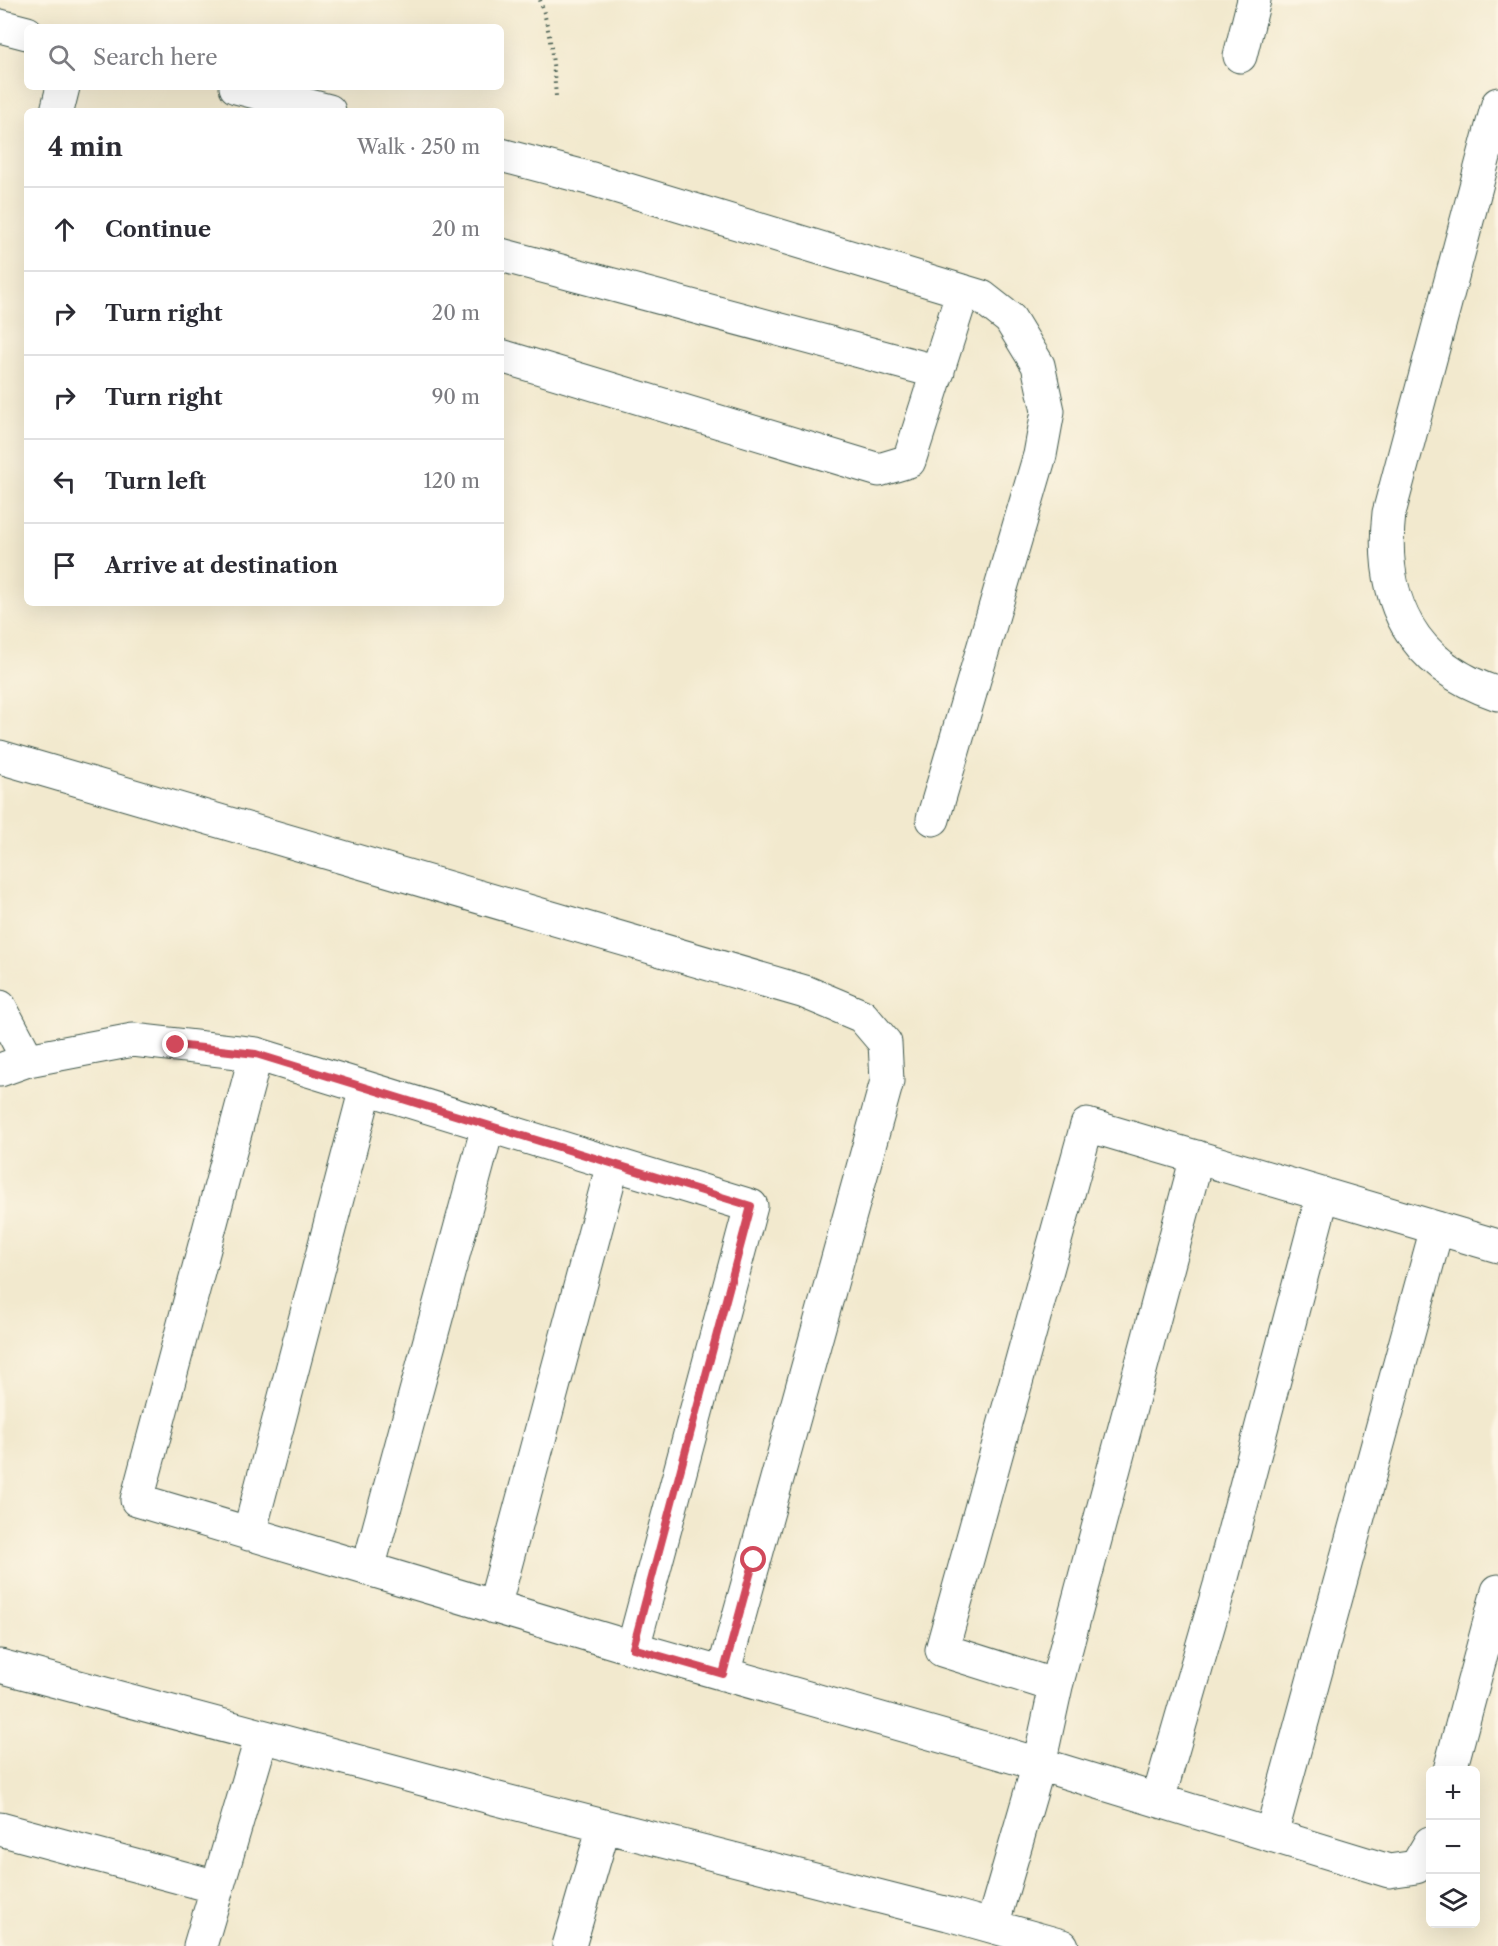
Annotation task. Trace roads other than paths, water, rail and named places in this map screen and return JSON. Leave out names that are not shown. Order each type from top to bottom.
[{"type":"street","points":[[1240,56],[1254,0]]},
{"type":"street","points":[[0,26],[24,32]]},
{"type":"street","points":[[58,108],[62,90]]},
{"type":"street","points":[[248,90],[317,108]]},
{"type":"street","points":[[1498,104],[1389,513],[1386,540],[1390,586],[1410,630],[1423,649],[1442,666],[1498,694]]},
{"type":"street","points":[[504,156],[592,179],[982,297],[1010,319],[1038,365],[1048,411],[1040,455],[933,819]]},
{"type":"street","points":[[504,263],[938,372]]},
{"type":"street","points":[[504,357],[879,470],[909,461],[963,291]]},
{"type":"street","points":[[0,757],[805,992],[862,1016],[885,1042],[887,1081],[723,1674]]},
{"type":"street","points":[[0,1007],[14,1065],[133,1040],[256,1054],[751,1206],[633,1648]]},
{"type":"street","points":[[256,1054],[137,1500],[633,1648],[1039,1764],[1389,1871],[1416,1867],[1426,1851]]},
{"type":"street","points":[[249,1534],[366,1088]]},
{"type":"street","points":[[1056,1686],[942,1650],[1087,1125],[1498,1246]]},
{"type":"street","points":[[368,1569],[488,1126]]},
{"type":"street","points":[[992,1926],[1039,1764],[1056,1686],[1197,1157]]},
{"type":"street","points":[[494,1606],[613,1164]]},
{"type":"street","points":[[1158,1800],[1220,1586],[1323,1194]]},
{"type":"street","points":[[1271,1835],[1437,1228]]},
{"type":"street","points":[[1451,1766],[1498,1591]]},
{"type":"street","points":[[0,1666],[604,1826],[948,1914],[1062,1946]]},
{"type":"street","points":[[200,1946],[262,1736]]},
{"type":"street","points":[[569,1946],[604,1826]]},
{"type":"street","points":[[0,1829],[217,1887]]}]
